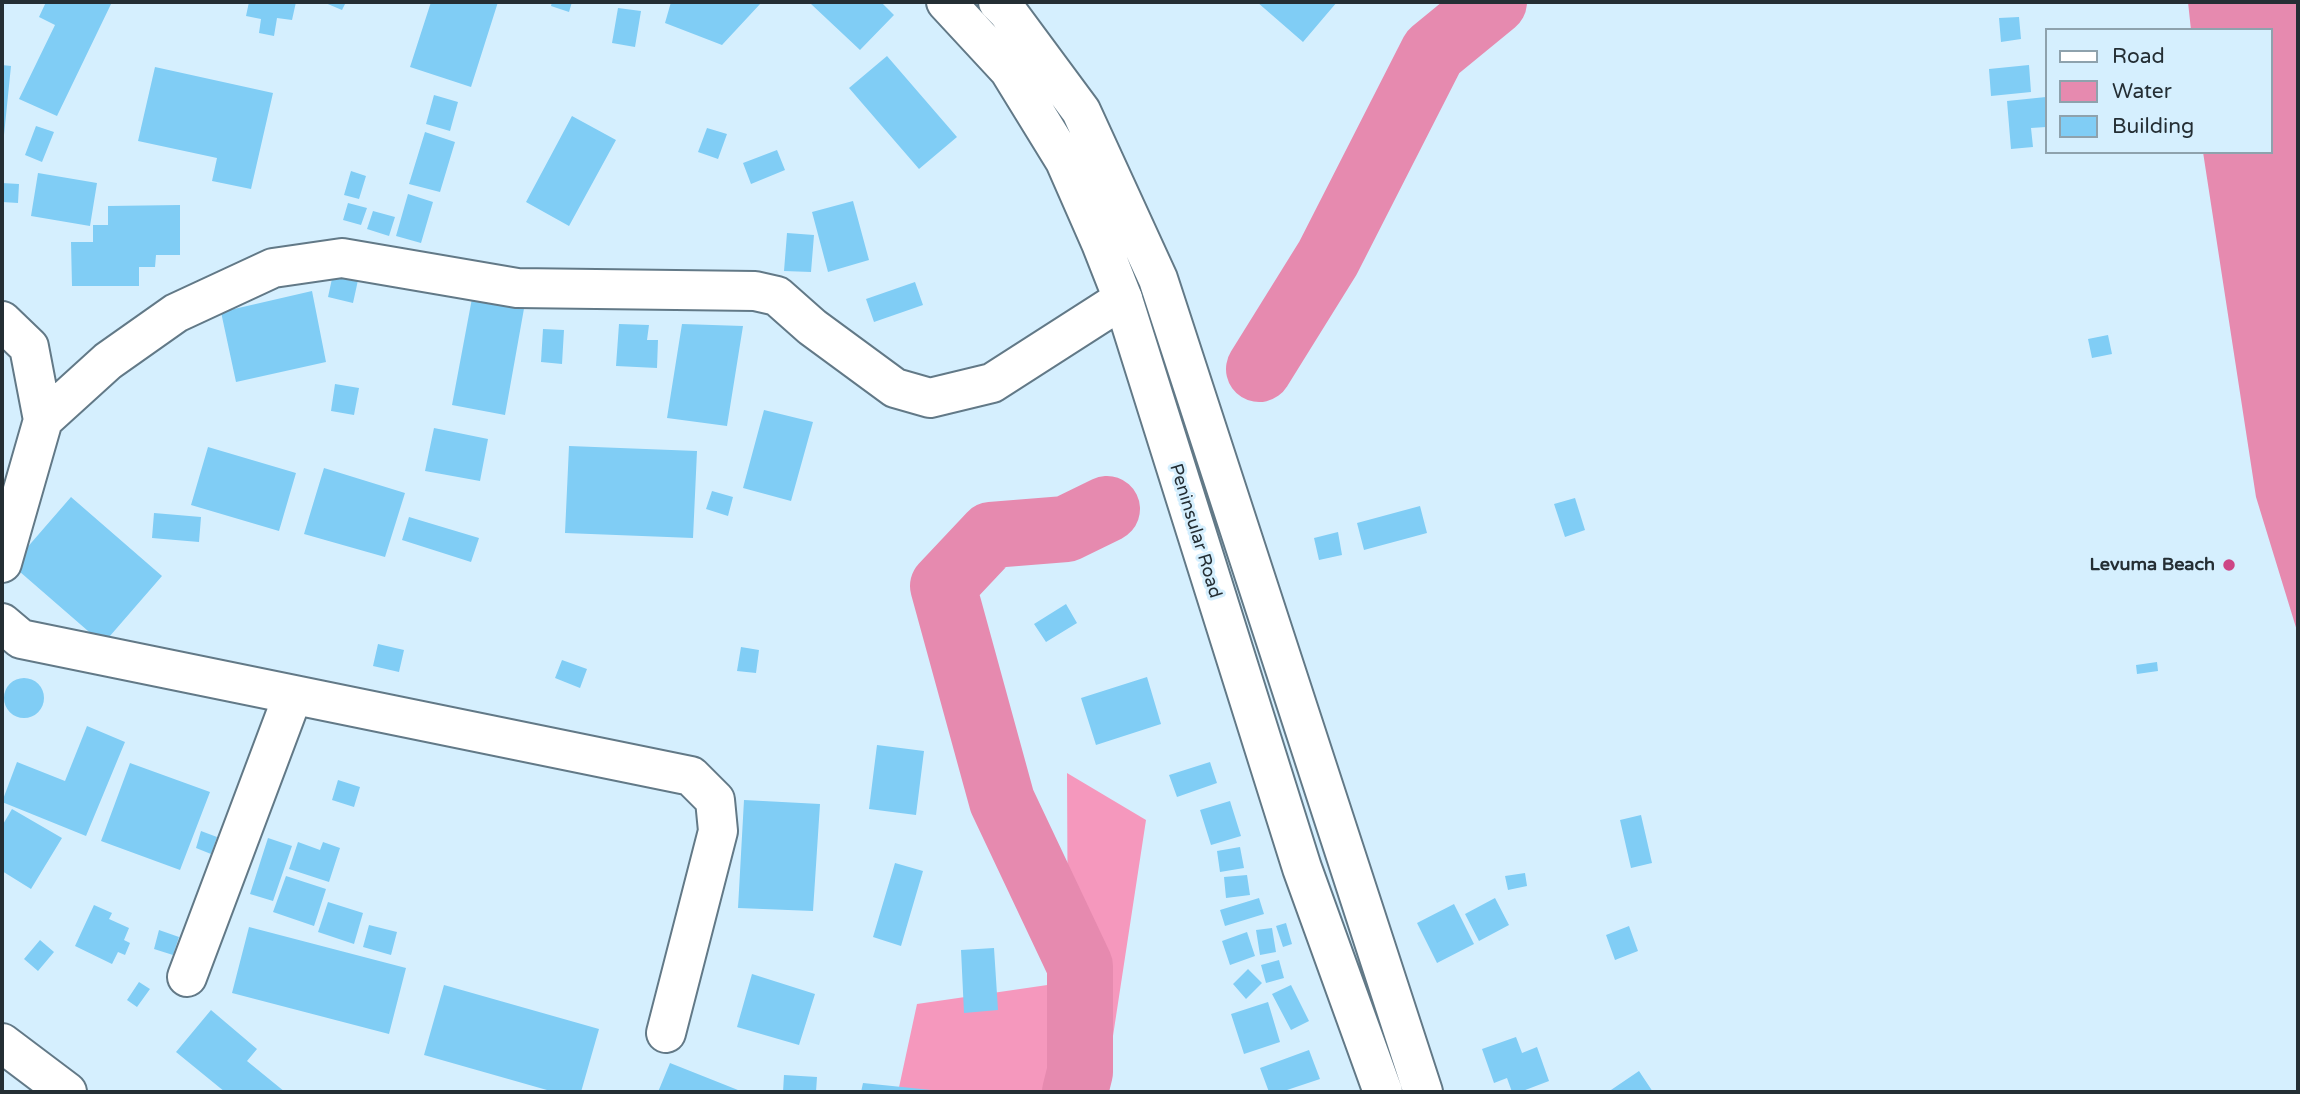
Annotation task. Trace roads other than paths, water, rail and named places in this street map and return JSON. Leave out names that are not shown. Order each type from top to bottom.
[{"type":"street","name":"Peninsular Road","points":[[946,2],[1009,70],[1065,161],[1123,299],[1302,868],[1383,1092]]},
{"type":"street","points":[[998,2],[1081,111],[1158,279],[1423,1092]]},
{"type":"street","points":[[43,420],[108,361],[176,313],[273,268],[342,258],[517,288],[766,293],[777,296],[812,327],[895,388],[930,398],[992,383],[1123,299]]},
{"type":"street","points":[[2,321],[29,347],[43,420],[2,563]]},
{"type":"street","points":[[2,623],[21,639],[691,776],[715,800],[718,831],[666,1032]]},
{"type":"street","points":[[187,977],[293,695]]},
{"type":"street","points":[[2,1043],[67,1092]]},
{"type":"water","points":[[2188,2],[2298,2],[2298,634],[2256,497],[2203,154],[2272,154],[2272,28],[2191,28]]},
{"type":"waterway","points":[[1259,369],[1328,258],[1433,52],[1494,2]]},
{"type":"waterway","points":[[1075,1092],[1080,1072],[1080,966],[1002,801],[943,586],[991,535],[1066,529],[1107,509]]},
{"type":"place","name":"Levuma Beach","points":[[2229,565]]}]
